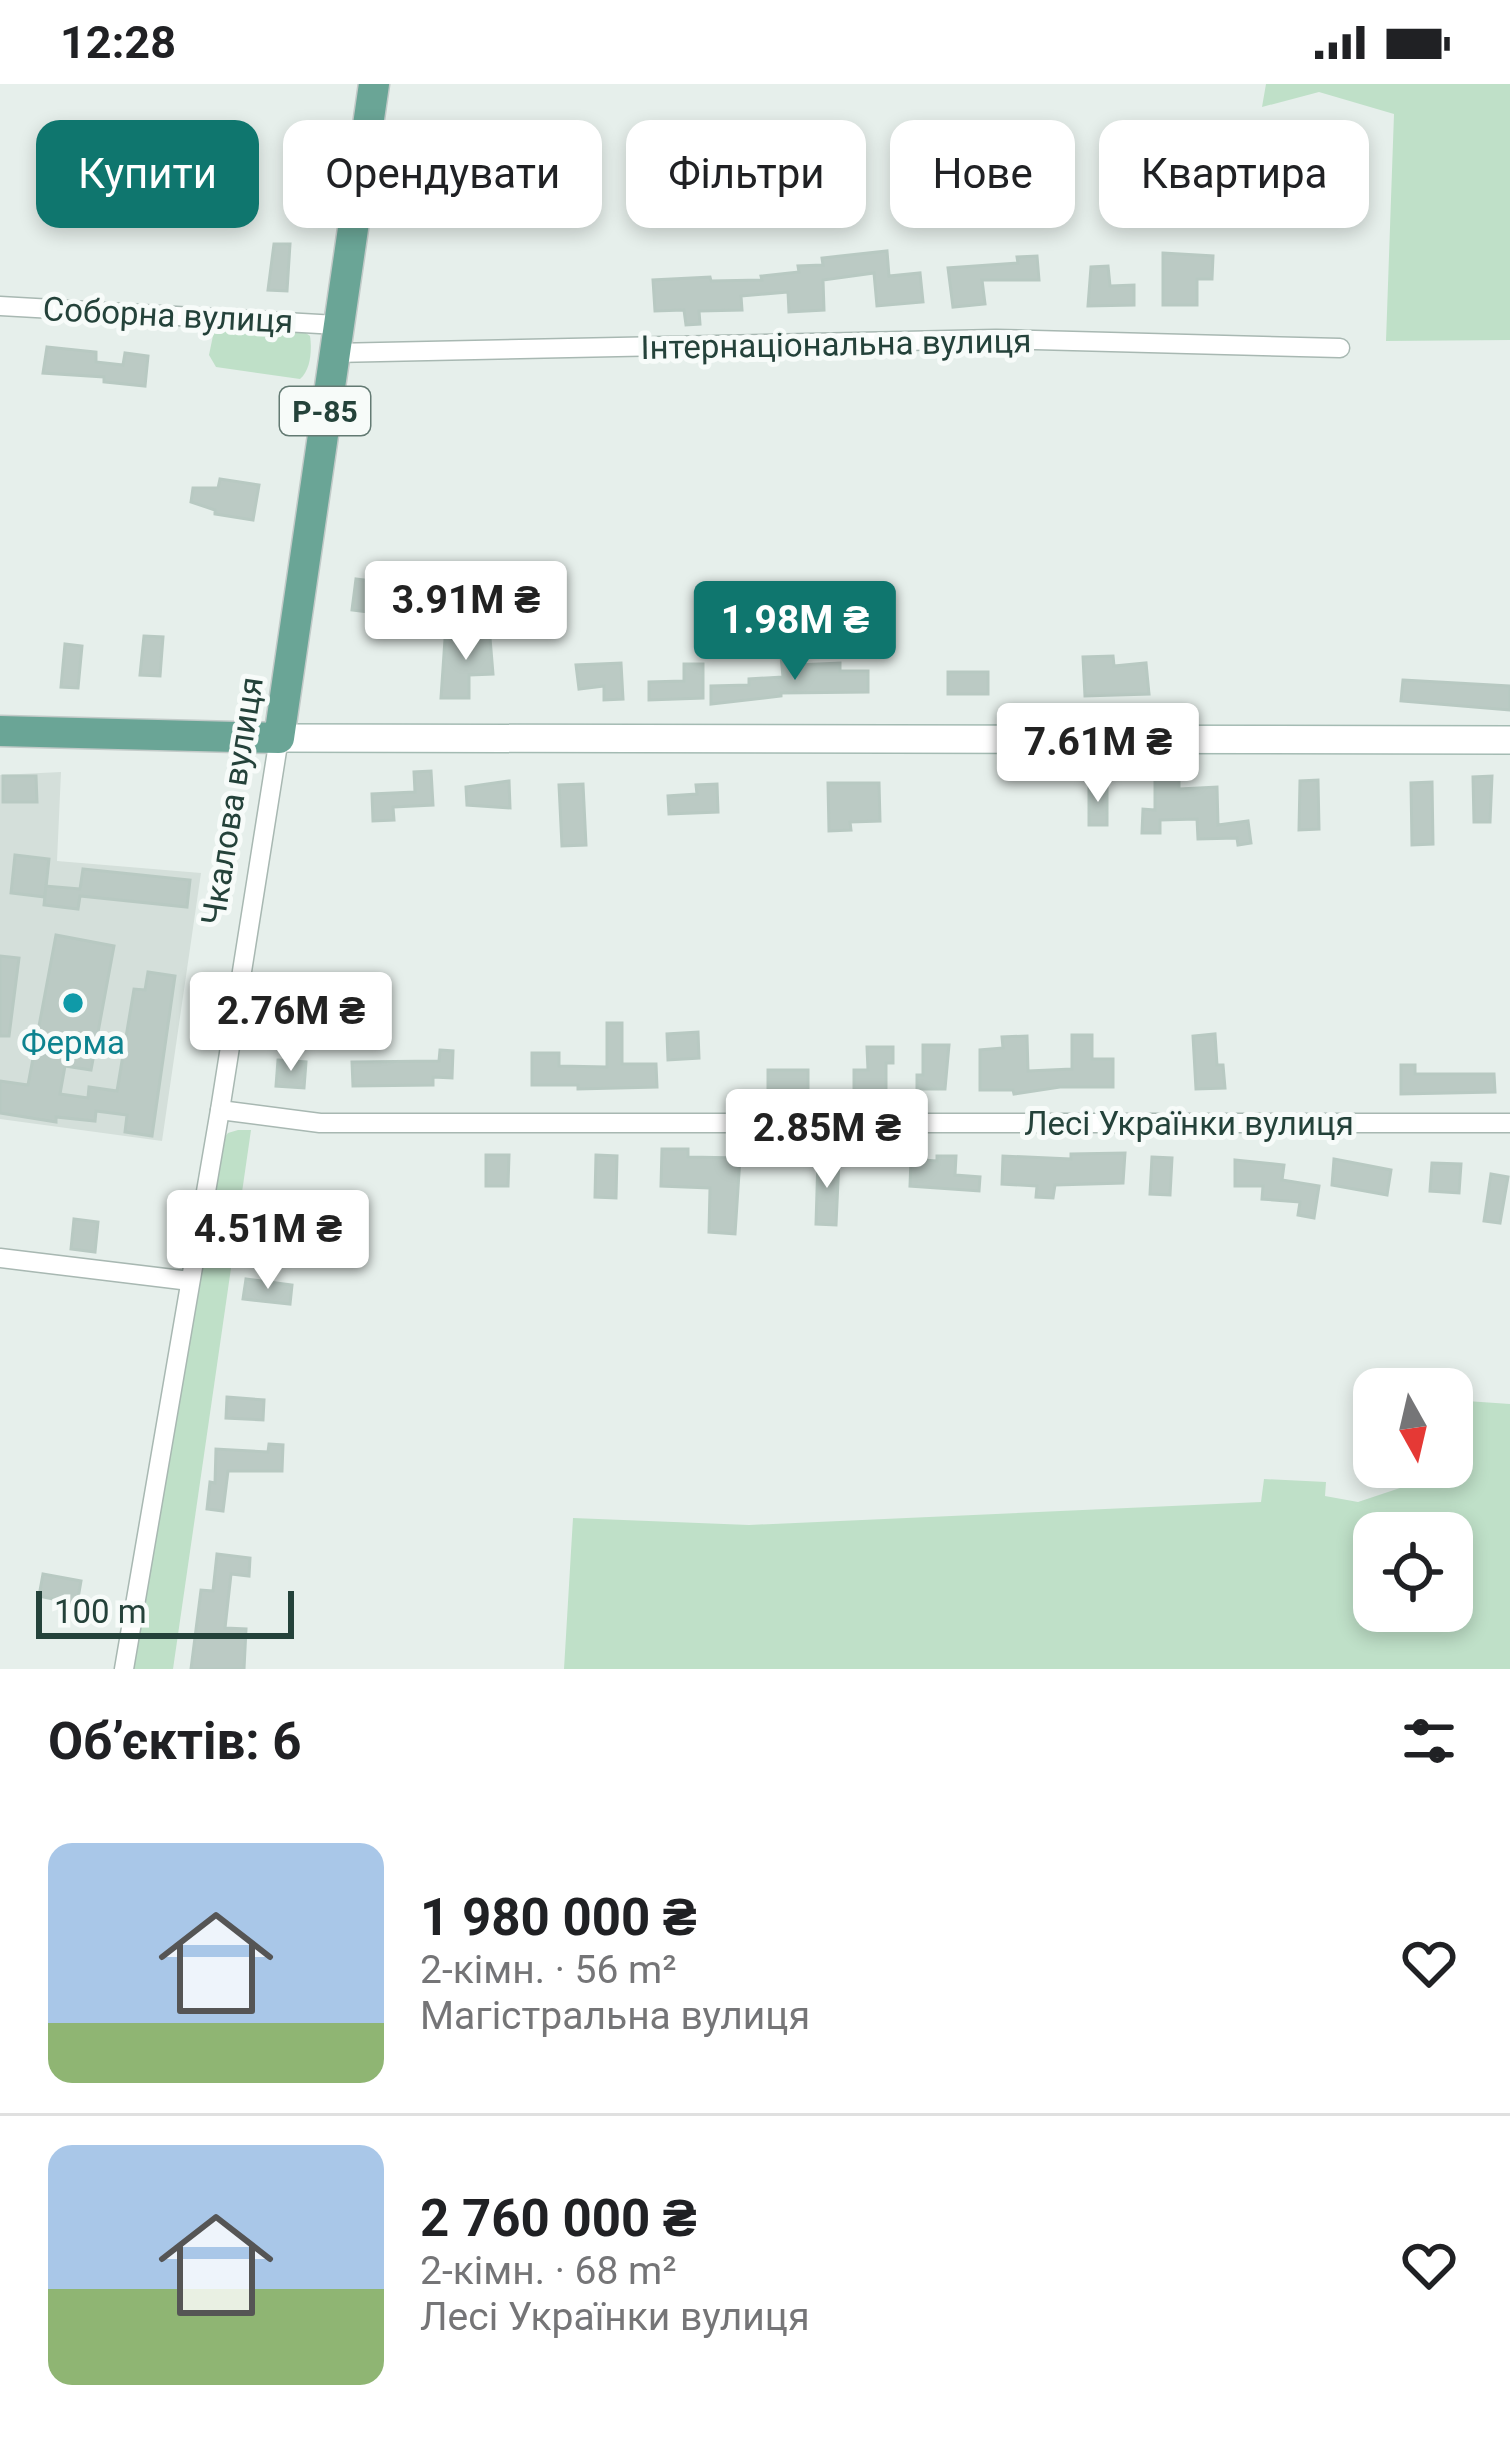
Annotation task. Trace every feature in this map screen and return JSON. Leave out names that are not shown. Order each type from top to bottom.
[{"type":"main road","name":"Чкалова вулиця","points":[[278,738],[374,84]]},
{"type":"main road","points":[[0,731],[278,738],[1510,740]]},
{"type":"street","name":"Соборна вулиця","points":[[0,306],[335,339]]},
{"type":"street","name":"Інтернаціональна вулиця","points":[[335,339],[997,339],[1340,348]]},
{"type":"street","name":"Чкалова вулиця","points":[[124,1669],[278,738]]},
{"type":"street","name":"Лесі Українки вулиця","points":[[220,1110],[320,1123],[1510,1123]]},
{"type":"street","points":[[0,1258],[190,1281]]},
{"type":"shaded area","points":[[61,772],[57,861],[201,873],[162,1141],[0,1119],[0,775]]},
{"type":"green space","points":[[1266,84],[1510,84],[1510,340],[1386,341],[1394,114],[1319,92],[1262,107]]},
{"type":"green space","points":[[215,326],[303,331],[311,341],[306,370],[300,379],[216,367],[209,355]]},
{"type":"green space","points":[[238,1130],[251,1130],[173,1669],[132,1669],[222,1141]]},
{"type":"green space","points":[[1473,1401],[1510,1404],[1510,1669],[564,1669],[573,1518],[749,1525],[1261,1502],[1264,1479],[1326,1482],[1325,1496],[1358,1502],[1400,1488],[1473,1488]]},
{"type":"building","points":[[274,244],[290,244],[287,291],[268,290]]},
{"type":"building","points":[[887,251],[889,276],[920,273],[923,302],[877,306],[874,273],[823,280],[824,310],[789,312],[788,292],[741,296],[742,310],[699,311],[700,324],[686,325],[684,310],[655,311],[653,280],[762,280],[761,276],[799,272],[798,266],[823,265],[822,258]]},
{"type":"building","points":[[1163,253],[1213,256],[1212,279],[1197,279],[1197,305],[1163,305]]},
{"type":"building","points":[[1037,256],[1039,280],[982,280],[985,304],[953,307],[948,268],[1018,263],[1017,257]]},
{"type":"building","points":[[1108,266],[1110,286],[1134,285],[1134,305],[1088,306],[1091,267]]},
{"type":"building","points":[[47,347],[96,352],[96,362],[123,365],[125,353],[148,356],[145,386],[104,382],[104,377],[43,373]]},
{"type":"building","points":[[220,479],[259,485],[253,520],[215,514],[191,502],[193,488],[218,488]]},
{"type":"building","points":[[356,579],[389,583],[385,614],[352,610]]},
{"type":"building","points":[[489,626],[493,674],[469,675],[469,698],[441,698],[445,639],[475,641],[474,628]]},
{"type":"building","points":[[144,636],[163,637],[160,676],[140,675]]},
{"type":"building","points":[[65,644],[82,646],[78,688],[61,687]]},
{"type":"building","points":[[794,655],[795,665],[840,663],[840,671],[868,671],[868,692],[781,693],[711,704],[711,686],[749,685],[749,679],[783,677],[781,656]]},
{"type":"building","points":[[1113,656],[1114,666],[1146,663],[1149,694],[1085,696],[1083,657]]},
{"type":"building","points":[[621,663],[623,699],[604,700],[604,686],[579,689],[576,665]]},
{"type":"building","points":[[684,664],[703,664],[703,698],[649,700],[649,682],[684,681]]},
{"type":"building","points":[[948,672],[988,672],[988,694],[948,694]]},
{"type":"building","points":[[1403,680],[1510,686],[1510,710],[1401,701]]},
{"type":"building","points":[[431,771],[433,805],[393,807],[394,820],[373,821],[372,794],[415,792],[414,772]]},
{"type":"building","points":[[1155,774],[1179,774],[1179,789],[1217,787],[1218,825],[1248,821],[1251,843],[1238,845],[1237,838],[1198,839],[1197,819],[1160,820],[1160,833],[1142,833],[1143,809],[1155,810]]},
{"type":"building","points":[[3,776],[36,776],[37,802],[3,802]]},
{"type":"building","points":[[1492,776],[1490,822],[1474,822],[1473,777]]},
{"type":"building","points":[[1318,780],[1319,829],[1299,830],[1300,781]]},
{"type":"building","points":[[509,781],[510,808],[467,805],[466,787]]},
{"type":"building","points":[[1432,782],[1433,844],[1412,845],[1411,783]]},
{"type":"building","points":[[828,783],[879,783],[880,821],[850,822],[851,830],[829,831]]},
{"type":"building","points":[[583,784],[586,845],[562,846],[559,785]]},
{"type":"building","points":[[717,784],[718,812],[669,814],[668,796],[697,794],[696,785]]},
{"type":"building","points":[[1089,785],[1107,785],[1107,825],[1089,825]]},
{"type":"building","points":[[15,855],[49,859],[45,897],[11,893]]},
{"type":"building","points":[[83,869],[190,880],[187,907],[80,896],[78,909],[44,905],[46,886],[80,889]]},
{"type":"building","points":[[56,935],[114,946],[91,1070],[65,1066],[60,1094],[88,1098],[89,1087],[117,1091],[134,989],[145,990],[148,972],[175,976],[152,1136],[125,1132],[127,1115],[96,1111],[95,1121],[56,1117],[56,1122],[0,1113],[0,1081],[28,1085]]},
{"type":"building","points":[[0,956],[19,958],[9,1036],[0,1036]]},
{"type":"building","points":[[281,995],[317,997],[316,1017],[280,1015]]},
{"type":"building","points":[[607,1023],[622,1023],[622,1064],[656,1064],[657,1087],[532,1085],[532,1053],[559,1053],[559,1066],[607,1067]]},
{"type":"building","points":[[698,1032],[699,1058],[668,1060],[667,1034]]},
{"type":"building","points":[[1215,1034],[1217,1065],[1223,1065],[1225,1088],[1196,1089],[1193,1036]]},
{"type":"building","points":[[1072,1035],[1092,1035],[1092,1059],[1113,1059],[1113,1087],[1060,1087],[1014,1094],[1013,1090],[980,1090],[980,1050],[1003,1048],[1002,1037],[1027,1036],[1028,1071],[1072,1069]]},
{"type":"building","points":[[923,1045],[949,1045],[945,1089],[917,1089],[917,1075],[923,1075]]},
{"type":"building","points":[[867,1047],[893,1047],[893,1063],[886,1063],[886,1093],[854,1093],[854,1070],[868,1070]]},
{"type":"building","points":[[440,1050],[453,1051],[452,1078],[433,1077],[433,1085],[353,1086],[352,1062],[439,1061]]},
{"type":"building","points":[[278,1060],[306,1062],[304,1088],[276,1086]]},
{"type":"building","points":[[1401,1065],[1415,1065],[1415,1074],[1494,1074],[1495,1092],[1401,1094]]},
{"type":"building","points":[[768,1070],[808,1070],[808,1090],[768,1090]]},
{"type":"building","points":[[662,1149],[688,1149],[688,1157],[740,1158],[735,1234],[709,1232],[710,1188],[661,1186]]},
{"type":"building","points":[[1125,1153],[1123,1183],[1055,1185],[1053,1198],[1036,1197],[1037,1186],[1002,1184],[1003,1156],[1071,1159],[1071,1154]]},
{"type":"building","points":[[486,1155],[509,1155],[508,1186],[486,1186]]},
{"type":"building","points":[[596,1155],[617,1156],[616,1198],[595,1197]]},
{"type":"building","points":[[937,1156],[956,1156],[955,1175],[980,1177],[979,1191],[910,1186],[911,1159],[937,1161]]},
{"type":"building","points":[[1152,1157],[1172,1158],[1170,1195],[1150,1194]]},
{"type":"building","points":[[818,1159],[839,1159],[836,1225],[816,1224]]},
{"type":"building","points":[[1334,1159],[1391,1170],[1387,1195],[1332,1185]]},
{"type":"building","points":[[1235,1160],[1284,1165],[1282,1180],[1319,1186],[1314,1218],[1298,1215],[1300,1202],[1262,1199],[1263,1186],[1235,1186]]},
{"type":"building","points":[[1432,1163],[1461,1164],[1459,1193],[1430,1191]]},
{"type":"building","points":[[1491,1174],[1508,1177],[1500,1223],[1484,1221]]},
{"type":"building","points":[[74,1219],[98,1222],[95,1252],[71,1249]]},
{"type":"building","points":[[246,1279],[292,1285],[290,1304],[243,1299]]},
{"type":"building","points":[[227,1397],[264,1400],[263,1420],[226,1418]]},
{"type":"building","points":[[269,1444],[283,1445],[282,1471],[228,1471],[223,1511],[207,1509],[210,1482],[215,1483],[216,1449],[268,1452]]},
{"type":"building","points":[[217,1554],[250,1558],[249,1576],[231,1574],[225,1628],[246,1629],[244,1669],[191,1669],[201,1590],[213,1591]]},
{"type":"building","points":[[43,1574],[81,1581],[77,1604],[39,1596]]},
{"type":"place","name":"Ферма","points":[[73,1003]]}]
